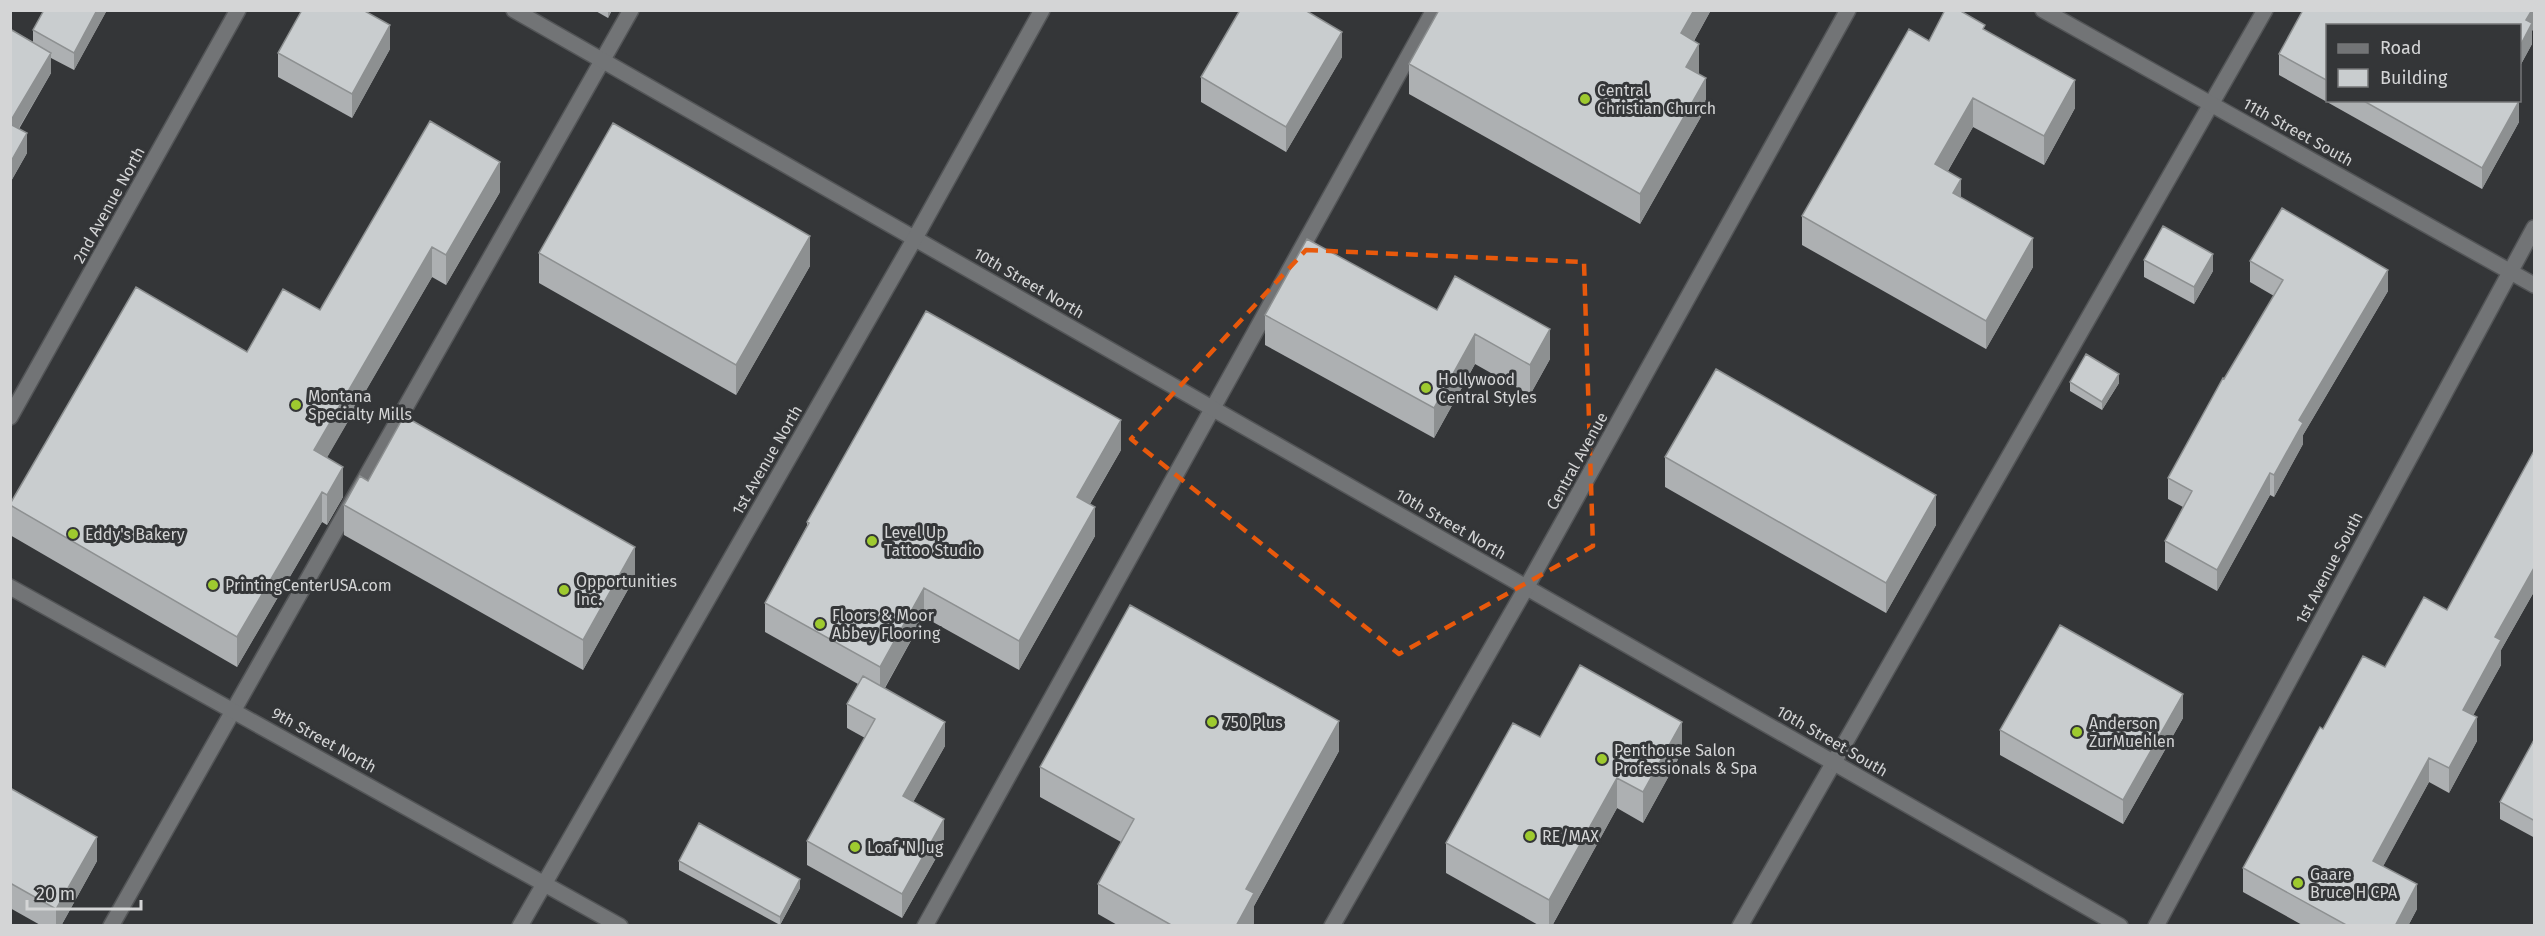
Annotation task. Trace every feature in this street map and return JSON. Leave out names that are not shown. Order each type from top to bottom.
[{"type":"street","name":"2nd Avenue North","points":[[10,417],[238,10]]},
{"type":"street","name":"10th Street North","points":[[514,10],[1526,588]]},
{"type":"street","points":[[111,926],[632,10]]},
{"type":"street","name":"1st Avenue North","points":[[520,926],[915,238],[1042,10]]},
{"type":"street","points":[[925,926],[1434,10]]},
{"type":"street","name":"Central Avenue","points":[[1332,926],[1526,588],[1848,10]]},
{"type":"street","name":"11th Street South","points":[[2043,10],[2535,285]]},
{"type":"street","points":[[1740,926],[2265,10]]},
{"type":"street","name":"1st Avenue South","points":[[2156,926],[2535,228]]},
{"type":"street","name":"9th Street North","points":[[10,587],[620,926]]},
{"type":"street","name":"10th Street South","points":[[1526,588],[2120,926]]},
{"type":"highlighted area","points":[[1306,250],[1584,262],[1593,546],[1399,654],[1131,439]]},
{"type":"building","points":[[44,10],[97,10],[74,53],[33,30]]},
{"type":"building","points":[[302,10],[363,10],[390,25],[352,94],[278,53]]},
{"type":"building","points":[[1240,10],[1305,10],[1342,32],[1286,127],[1201,77]]},
{"type":"building","points":[[1439,10],[1694,10],[1681,33],[1699,44],[1686,67],[1706,78],[1640,194],[1409,64]]},
{"type":"building","points":[[1945,10],[1959,10],[1985,25],[1983,29],[2075,80],[2044,136],[1973,98],[1935,164],[1961,179],[1953,193],[2033,238],[1986,321],[1802,216],[1909,29],[1929,41]]},
{"type":"building","points":[[2303,10],[2532,10],[2526,20],[2532,23],[2521,44],[2521,24],[2326,24],[2326,80],[2279,54]]},
{"type":"building","points":[[10,29],[51,53],[10,122]]},
{"type":"building","points":[[2366,102],[2518,102],[2482,168]]},
{"type":"building","points":[[430,121],[500,162],[446,255],[432,247],[314,450],[343,467],[327,495],[322,492],[237,637],[10,505],[136,287],[247,352],[283,289],[320,310]]},
{"type":"building","points":[[613,123],[810,236],[736,365],[539,253]]},
{"type":"building","points":[[10,124],[27,133],[10,163]]},
{"type":"building","points":[[2282,208],[2388,270],[2299,420],[2303,423],[2274,475],[2270,473],[2217,570],[2165,541],[2192,491],[2168,478],[2223,378],[2283,280],[2250,261]]},
{"type":"building","points":[[2163,226],[2213,254],[2194,287],[2144,260]]},
{"type":"building","points":[[1307,239],[1437,310],[1455,276],[1550,329],[1530,365],[1475,334],[1434,408],[1265,315]]},
{"type":"building","points":[[926,311],[1121,420],[1077,497],[1095,507],[1019,641],[924,588],[880,667],[765,603],[809,523],[807,522]]},
{"type":"building","points":[[2086,354],[2119,374],[2102,402],[2070,382]]},
{"type":"building","points":[[1716,369],[1936,495],[1886,583],[1665,457]]},
{"type":"building","points":[[404,416],[635,547],[583,640],[344,505],[360,476],[368,481]]},
{"type":"building","points":[[2535,449],[2535,566],[2495,637],[2501,640],[2463,710],[2477,717],[2449,768],[2429,758],[2373,861],[2417,884],[2395,926],[2348,926],[2243,868],[2320,727],[2323,729],[2363,656],[2385,667],[2424,597],[2447,610]]},
{"type":"building","points":[[1130,605],[1339,721],[1246,889],[1254,893],[1236,926],[1173,926],[1098,884],[1134,819],[1040,767]]},
{"type":"building","points":[[2060,625],[2183,694],[2123,800],[2000,730]]},
{"type":"building","points":[[1580,665],[1682,722],[1643,792],[1617,778],[1549,900],[1446,843],[1513,723],[1540,737]]},
{"type":"building","points":[[863,676],[945,722],[903,796],[944,819],[902,894],[807,841],[875,719],[847,704]]},
{"type":"building","points":[[2535,738],[2535,821],[2500,802]]},
{"type":"building","points":[[10,788],[97,837],[56,909],[10,883]]},
{"type":"building","points":[[699,823],[800,879],[780,917],[679,861]]},
{"type":"place","name":"Central Christian Church","points":[[1585,99]]},
{"type":"place","name":"Hollywood Central Styles","points":[[1426,388]]},
{"type":"place","name":"Montana Specialty Mills","points":[[296,405]]},
{"type":"place","name":"Eddy's Bakery","points":[[73,534]]},
{"type":"place","name":"Level Up Tattoo Studio","points":[[872,541]]},
{"type":"place","name":"PrintingCenterUSA.com","points":[[213,585]]},
{"type":"place","name":"Opportunities Inc.","points":[[564,590]]},
{"type":"place","name":"Floors & Moor Abbey Flooring","points":[[820,624]]},
{"type":"place","name":"750 Plus","points":[[1212,722]]},
{"type":"place","name":"Anderson ZurMuehlen","points":[[2077,732]]},
{"type":"place","name":"Penthouse Salon Professionals & Spa","points":[[1602,759]]},
{"type":"place","name":"RE/MAX","points":[[1530,836]]},
{"type":"place","name":"Loaf 'N Jug","points":[[855,847]]},
{"type":"place","name":"Gaare Bruce H CPA","points":[[2298,883]]}]
